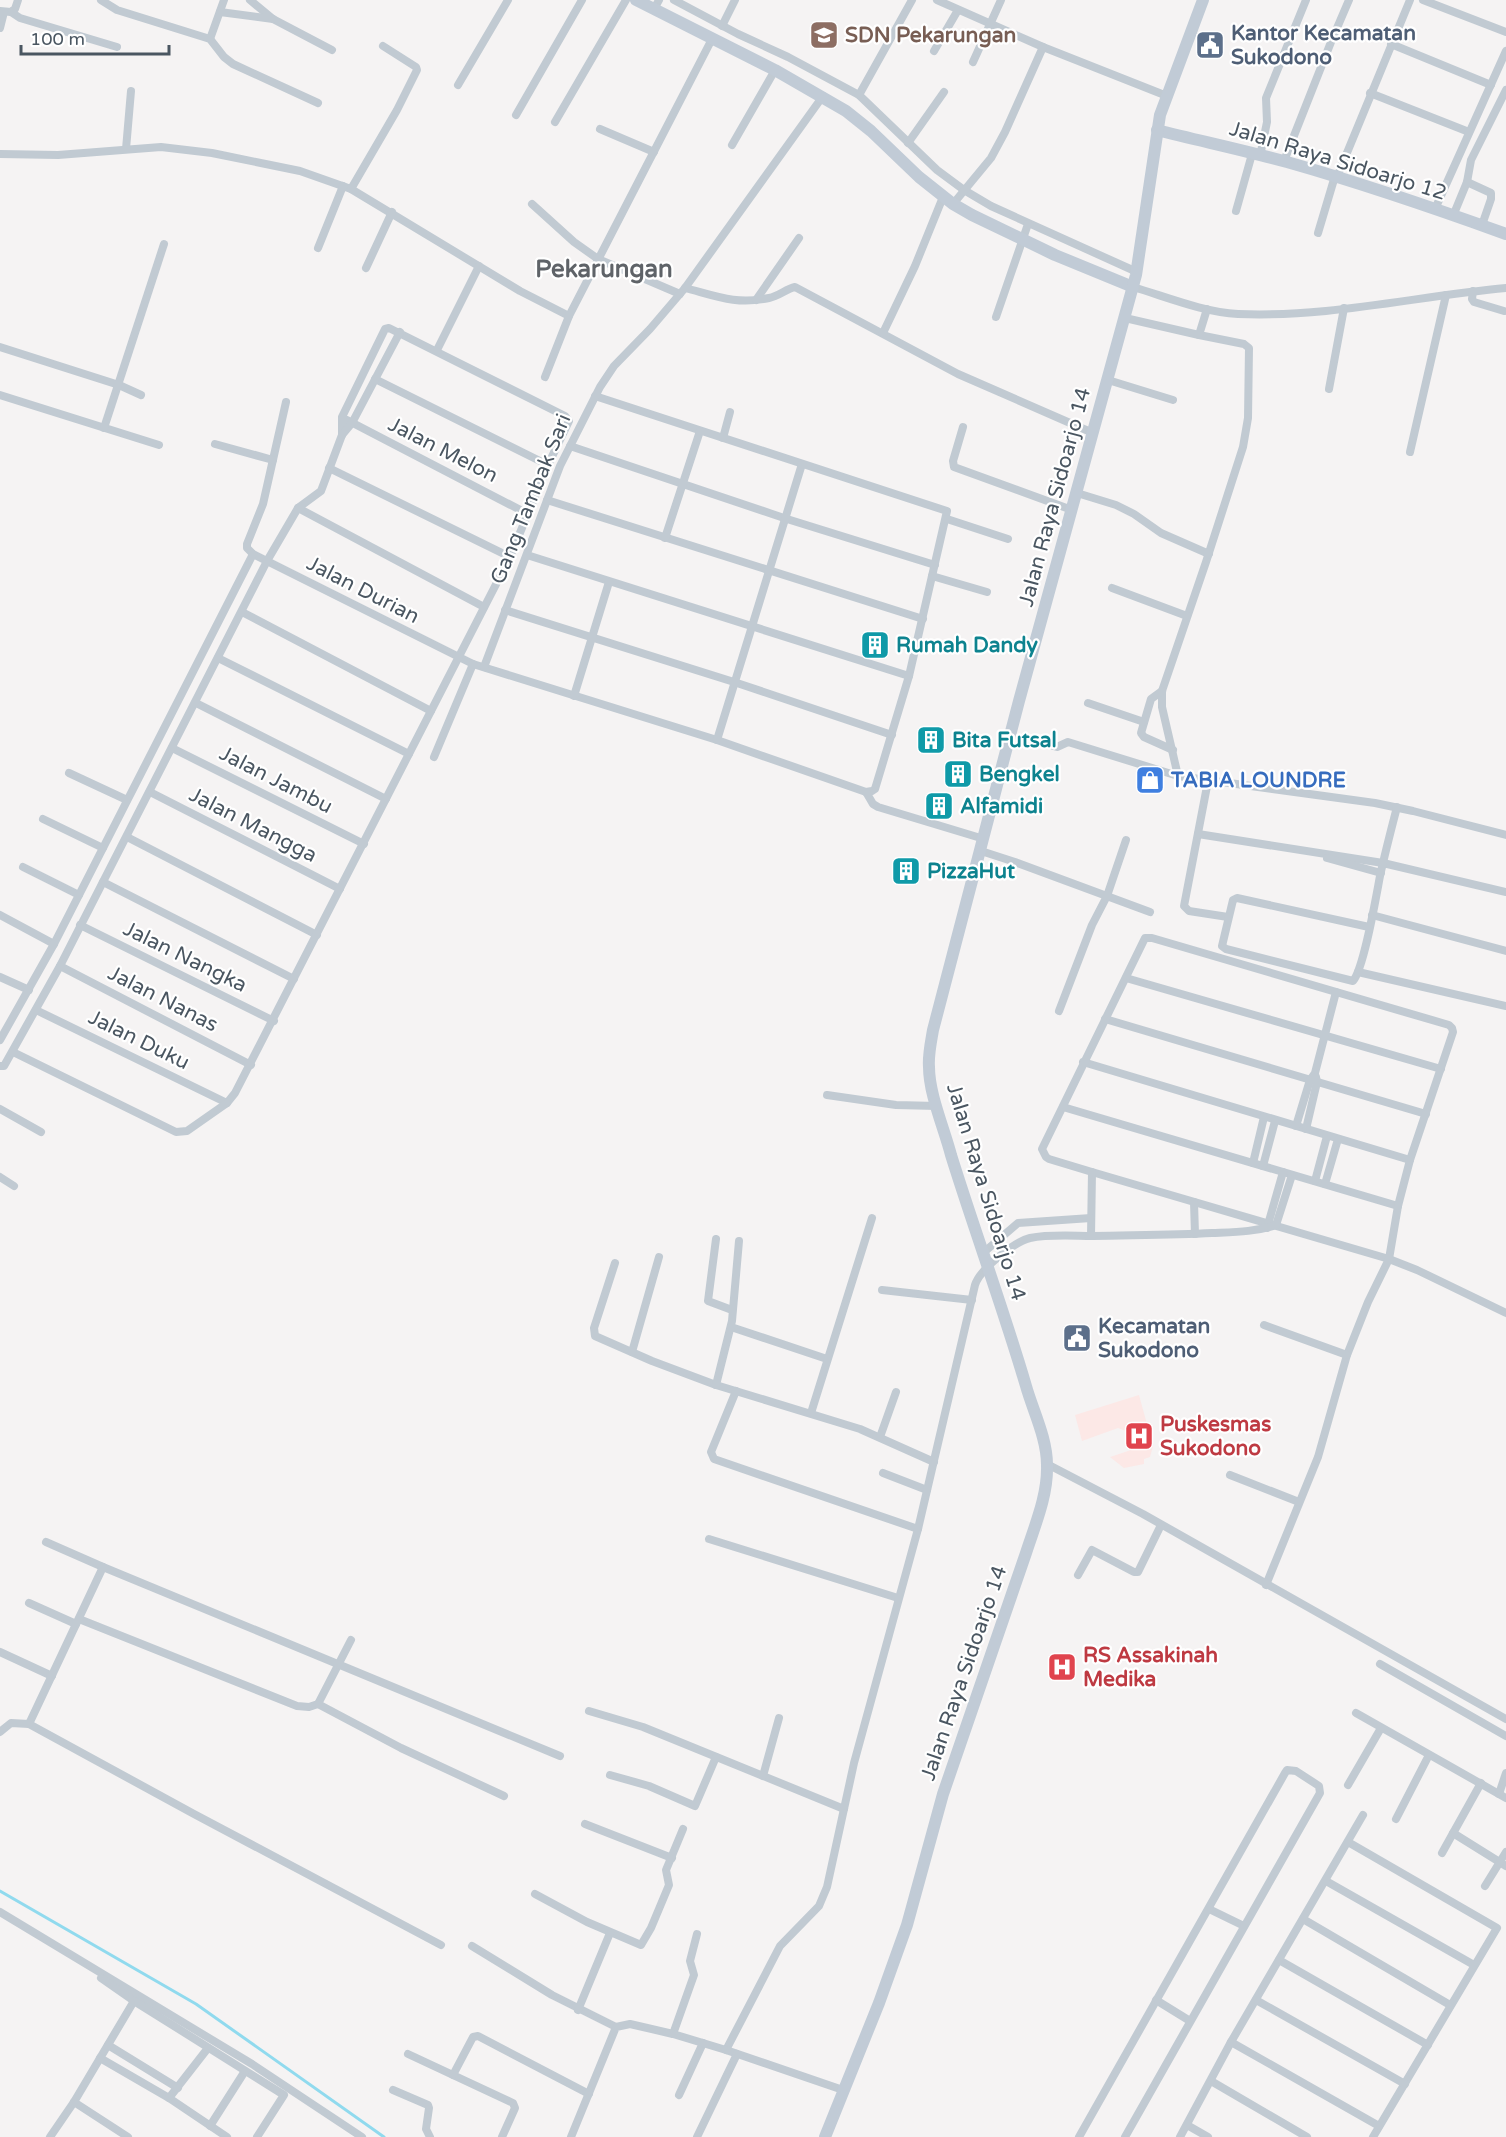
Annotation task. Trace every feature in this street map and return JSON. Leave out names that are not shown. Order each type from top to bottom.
[{"type":"main road","points":[[636,0],[656,5],[712,39],[823,96],[860,121],[919,177],[1026,232],[1135,279]]},
{"type":"main road","name":"Jalan Raya Sidoarjo 14","points":[[825,2137],[879,2003],[907,1925],[943,1794],[1038,1517],[1047,1464],[1041,1433],[968,1209],[937,1106],[928,1067],[933,1030],[1019,701],[1135,279],[1145,226],[1157,130],[1167,96],[1203,0]]},
{"type":"main road","name":"Jalan Raya Sidoarjo 12","points":[[1157,130],[1284,161],[1506,234]]},
{"type":"street","points":[[0,28],[5,12],[18,0]]},
{"type":"street","points":[[101,0],[117,10],[210,39],[224,57],[233,64],[318,103]]},
{"type":"street","points":[[210,39],[224,0]]},
{"type":"street","points":[[250,0],[273,19],[332,50]]},
{"type":"street","points":[[458,85],[508,0]]},
{"type":"street","points":[[516,115],[582,0]]},
{"type":"street","points":[[555,122],[626,0]]},
{"type":"street","points":[[674,0],[859,95],[937,170],[956,197],[991,206],[1026,232],[1207,309],[1237,314],[1287,313],[1506,288]]},
{"type":"street","points":[[722,26],[735,0]]},
{"type":"street","points":[[859,95],[912,0]]},
{"type":"street","points":[[937,0],[1043,47],[1167,96]]},
{"type":"street","points":[[973,62],[1001,0]]},
{"type":"street","points":[[1236,211],[1267,122],[1266,98],[1306,0]]},
{"type":"street","points":[[1284,161],[1349,0]]},
{"type":"street","points":[[1318,233],[1336,177],[1410,0]]},
{"type":"street","points":[[1423,0],[1506,32]]},
{"type":"street","points":[[934,51],[958,10]]},
{"type":"street","points":[[5,12],[117,47]]},
{"type":"street","points":[[220,12],[273,19]]},
{"type":"street","points":[[545,377],[569,316],[712,39]]},
{"type":"street","points":[[1391,44],[1491,85]]},
{"type":"street","points":[[318,248],[347,188],[397,110],[417,70],[416,67],[383,46]]},
{"type":"street","points":[[883,333],[915,266],[956,197],[991,158],[1043,47]]},
{"type":"street","points":[[1435,209],[1506,51]]},
{"type":"street","points":[[732,145],[775,70]]},
{"type":"street","points":[[1453,216],[1467,182],[1472,160],[1506,90]]},
{"type":"street","points":[[126,149],[131,91]]},
{"type":"street","points":[[908,143],[944,92]]},
{"type":"street","points":[[1370,93],[1469,132]]},
{"type":"street","name":"Gang Tambak Sari","points":[[484,667],[560,466],[595,396],[614,366],[650,329],[682,291],[823,96]]},
{"type":"street","points":[[600,129],[654,152]]},
{"type":"street","points":[[0,154],[58,155],[161,147],[212,153],[300,171],[347,188],[392,212],[535,299],[569,316]]},
{"type":"street","points":[[1467,182],[1491,193],[1482,225]]},
{"type":"street","points":[[532,204],[574,242],[598,259],[682,291],[735,301],[771,298],[795,287],[958,374],[1093,433]]},
{"type":"street","points":[[366,268],[392,212]]},
{"type":"street","points":[[996,317],[1026,232]]},
{"type":"street","points":[[756,300],[799,238]]},
{"type":"street","points":[[104,428],[164,244]]},
{"type":"street","points":[[437,350],[479,266]]},
{"type":"street","points":[[1473,291],[1474,302],[1504,311]]},
{"type":"street","points":[[1410,452],[1446,295]]},
{"type":"street","points":[[1329,389],[1344,308]]},
{"type":"street","points":[[1199,335],[1207,309]]},
{"type":"street","points":[[1125,318],[1244,344],[1250,351],[1247,428],[1230,491],[1162,691],[1162,707],[1178,776]]},
{"type":"street","points":[[13,1052],[176,1132],[187,1131],[227,1103],[235,1093],[274,1021],[510,557],[569,421],[568,418],[437,350],[389,328],[385,329],[342,417],[342,435]]},
{"type":"street","points":[[0,1066],[4,1066],[13,1052],[60,966],[267,561],[297,508],[321,491],[342,435],[352,423],[400,332]]},
{"type":"street","points":[[0,347],[119,385],[141,395]]},
{"type":"street","points":[[375,379],[548,465]]},
{"type":"street","points":[[1108,380],[1173,400]]},
{"type":"street","points":[[0,395],[159,445]]},
{"type":"street","points":[[595,396],[947,511],[909,676],[892,735],[875,789],[866,792],[873,804],[878,807],[982,845],[1016,862],[1150,912]]},
{"type":"street","points":[[0,1040],[80,895],[253,554],[247,544],[260,513],[286,402]]},
{"type":"street","points":[[723,438],[730,412]]},
{"type":"street","name":"Jalan Melon","points":[[342,417],[528,514]]},
{"type":"street","points":[[963,427],[953,461],[954,467],[1072,510]]},
{"type":"street","points":[[665,538],[700,431]]},
{"type":"street","points":[[215,444],[273,460]]},
{"type":"street","points":[[570,446],[787,519],[935,565]]},
{"type":"street","points":[[717,740],[751,626],[787,519],[802,464]]},
{"type":"street","points":[[329,468],[510,557]]},
{"type":"street","points":[[1077,492],[1134,514],[1161,533],[1209,554]]},
{"type":"street","points":[[547,500],[922,619]]},
{"type":"street","points":[[297,508],[484,607]]},
{"type":"street","points":[[947,519],[1008,539]]},
{"type":"street","name":"Jalan Durian","points":[[253,554],[473,664],[717,740],[866,792]]},
{"type":"street","points":[[527,555],[909,676]]},
{"type":"street","points":[[932,576],[987,592]]},
{"type":"street","points":[[574,696],[609,582]]},
{"type":"street","points":[[1112,588],[1187,616]]},
{"type":"street","points":[[505,610],[734,682],[892,735]]},
{"type":"street","points":[[242,612],[430,711]]},
{"type":"street","points":[[218,658],[409,754]]},
{"type":"street","points":[[434,757],[473,664]]},
{"type":"street","points":[[1162,691],[1151,699],[1142,735],[1173,750]]},
{"type":"street","points":[[196,703],[386,799]]},
{"type":"street","points":[[1088,704],[1144,723]]},
{"type":"street","points":[[1042,743],[1058,747],[1068,742],[1178,776],[1397,807],[1506,835]]},
{"type":"street","name":"Jalan Jambu","points":[[172,748],[364,844]]},
{"type":"street","points":[[69,773],[128,800]]},
{"type":"street","points":[[1208,781],[1184,906],[1189,911],[1228,917]]},
{"type":"street","name":"Jalan Mangga","points":[[150,792],[340,889]]},
{"type":"street","points":[[1369,927],[1240,898],[1233,900],[1222,944],[1226,949],[1353,981],[1358,972],[1372,915],[1383,863],[1397,807]]},
{"type":"street","points":[[43,819],[104,848]]},
{"type":"street","points":[[1198,834],[1383,863],[1506,892]]},
{"type":"street","points":[[127,837],[317,935]]},
{"type":"street","points":[[1059,1011],[1092,925],[1107,896],[1126,840]]},
{"type":"street","points":[[1310,852],[1381,873]]},
{"type":"street","points":[[23,867],[80,895]]},
{"type":"street","points":[[103,882],[294,979]]},
{"type":"street","points":[[0,915],[54,944]]},
{"type":"street","points":[[1372,915],[1506,951]]},
{"type":"street","name":"Jalan Nangka","points":[[80,925],[274,1021]]},
{"type":"street","points":[[1266,1585],[1318,1457],[1347,1355],[1368,1302],[1389,1260],[1398,1206],[1410,1160],[1453,1032],[1449,1025],[1148,937],[1144,939],[1043,1146],[1043,1152],[1049,1159],[1389,1260],[1432,1277],[1506,1313]]},
{"type":"street","name":"Jalan Nanas","points":[[60,966],[250,1065]]},
{"type":"street","points":[[1358,972],[1506,1006]]},
{"type":"street","points":[[0,977],[29,990]]},
{"type":"street","points":[[1126,978],[1441,1069]]},
{"type":"street","points":[[1306,1129],[1314,1078],[1336,992]]},
{"type":"street","name":"Jalan Duku","points":[[36,1010],[227,1103]]},
{"type":"street","points":[[1105,1019],[1314,1078],[1426,1114]]},
{"type":"street","points":[[1083,1062],[1410,1160]]},
{"type":"street","points":[[1296,1126],[1314,1078]]},
{"type":"street","points":[[827,1095],[896,1105],[937,1106]]},
{"type":"street","points":[[1063,1107],[1398,1206]]},
{"type":"street","points":[[0,1109],[41,1132]]},
{"type":"street","points":[[1253,1163],[1264,1117]]},
{"type":"street","points":[[1263,1166],[1275,1121]]},
{"type":"street","points":[[1315,1181],[1328,1136]]},
{"type":"street","points":[[1325,1184],[1338,1139]]},
{"type":"street","points":[[1091,1236],[1092,1172]]},
{"type":"street","points":[[1270,1226],[1287,1174]]},
{"type":"street","points":[[0,1178],[14,1186]]},
{"type":"street","points":[[1194,1202],[1195,1234]]},
{"type":"street","points":[[811,1413],[872,1218]]},
{"type":"street","points":[[983,1253],[1018,1223],[1091,1218]]},
{"type":"street","points":[[1070,1235],[1071,1219]]},
{"type":"street","points":[[1018,1223],[1027,1239]]},
{"type":"street","points":[[726,2050],[780,1946],[824,1897],[854,1763],[918,1528],[976,1280],[999,1257],[1027,1239],[1070,1235],[1246,1232],[1270,1226]]},
{"type":"street","points":[[716,1239],[708,1301],[732,1310]]},
{"type":"street","points":[[716,1385],[731,1327],[739,1241]]},
{"type":"street","points":[[632,1352],[659,1257]]},
{"type":"street","points":[[615,1263],[595,1336],[716,1385],[811,1413],[880,1437],[934,1462]]},
{"type":"street","points":[[882,1290],[972,1300]]},
{"type":"street","points":[[1264,1325],[1347,1355]]},
{"type":"street","points":[[731,1327],[827,1359]]},
{"type":"street","points":[[736,1391],[711,1452],[714,1459],[918,1528]]},
{"type":"street","points":[[880,1437],[896,1392]]},
{"type":"street","points":[[1047,1464],[1099,1489],[1506,1719]]},
{"type":"street","points":[[882,1473],[927,1490]]},
{"type":"street","points":[[1230,1475],[1299,1502]]},
{"type":"street","points":[[1078,1575],[1092,1550],[1138,1572],[1161,1525]]},
{"type":"street","points":[[710,1539],[898,1598]]},
{"type":"street","points":[[46,1542],[560,1756]]},
{"type":"street","points":[[29,1724],[103,1567]]},
{"type":"street","points":[[29,1603],[297,1706],[309,1707],[318,1704],[351,1640]]},
{"type":"street","points":[[0,1652],[52,1676]]},
{"type":"street","points":[[1380,1664],[1506,1736]]},
{"type":"street","points":[[318,1704],[401,1748],[504,1796]]},
{"type":"street","points":[[589,1711],[643,1726],[844,1809]]},
{"type":"street","points":[[1356,1713],[1502,1796],[1506,1773]]},
{"type":"street","points":[[0,1717],[11,1723],[29,1724],[441,1945]]},
{"type":"street","points":[[763,1776],[779,1718]]},
{"type":"street","points":[[0,1732],[11,1723]]},
{"type":"street","points":[[1348,1785],[1381,1728]]},
{"type":"street","points":[[1395,1819],[1429,1755]]},
{"type":"street","points":[[610,1775],[649,1786],[695,1806],[716,1757]]},
{"type":"street","points":[[1079,2137],[1285,1773],[1287,1770],[1296,1770],[1319,1786],[1320,1793],[1125,2137]]},
{"type":"street","points":[[1442,1853],[1481,1784]]},
{"type":"street","points":[[1180,2137],[1363,1815]]},
{"type":"street","points":[[585,1824],[672,1858]]},
{"type":"street","points":[[535,1894],[610,1933],[638,1945],[643,1944],[669,1884],[666,1870],[683,1829]]},
{"type":"street","points":[[1453,1833],[1503,1864]]},
{"type":"street","points":[[1348,1842],[1495,1925],[1496,1930],[1373,2137]]},
{"type":"street","points":[[1485,1886],[1503,1864],[1506,1852]]},
{"type":"street","points":[[1326,1881],[1474,1965]]},
{"type":"street","points":[[1209,1909],[1244,1926]]},
{"type":"street","points":[[0,1912],[252,2064],[362,2137]]},
{"type":"street","points":[[1304,1919],[1450,2005]]},
{"type":"street","points":[[578,2010],[610,1933]]},
{"type":"street","points":[[673,2034],[694,1975],[690,1961],[697,1934]]},
{"type":"street","points":[[472,1946],[578,2010],[616,2027],[630,2024],[673,2034],[843,2090]]},
{"type":"street","points":[[1279,1960],[1428,2045]]},
{"type":"street","points":[[101,1978],[284,2095],[257,2137]]},
{"type":"street","points":[[1156,2000],[1190,2021]]},
{"type":"street","points":[[1256,2000],[1405,2084]]},
{"type":"street","points":[[50,2137],[74,2102],[134,2001]]},
{"type":"street","points":[[571,2137],[616,2027]]},
{"type":"street","points":[[453,2075],[473,2037],[478,2036],[590,2094]]},
{"type":"street","points":[[1232,2042],[1379,2126]]},
{"type":"street","points":[[679,2095],[703,2043]]},
{"type":"street","points":[[108,2045],[177,2088]]},
{"type":"street","points":[[169,2098],[208,2048]]},
{"type":"street","points":[[408,2054],[515,2105],[502,2137]]},
{"type":"street","points":[[697,2137],[737,2054]]},
{"type":"street","points":[[100,2058],[169,2098],[227,2137]]},
{"type":"street","points":[[210,2126],[245,2071]]},
{"type":"street","points":[[1211,2081],[1307,2137]]},
{"type":"street","points":[[393,2090],[428,2105],[426,2129],[430,2137]]},
{"type":"street","points":[[74,2102],[128,2137]]},
{"type":"street","points":[[1187,2125],[1208,2137]]},
{"type":"shaded area","name":"Puskesmas Sukodono","points":[[1139,1395],[1153,1446],[1150,1457],[1144,1459],[1144,1464],[1124,1468],[1110,1457],[1131,1450],[1126,1431],[1118,1428],[1082,1441],[1075,1415]]},
{"type":"waterway","points":[[0,1891],[196,2004],[384,2137]]},
{"type":"place","name":"SDN Pekarungan","points":[[824,35]]},
{"type":"place","name":"Kantor Kecamatan Sukodono","points":[[1210,45]]},
{"type":"place","name":"Rumah Dandy","points":[[875,645]]},
{"type":"place","name":"Bita Futsal","points":[[931,740]]},
{"type":"place","name":"Bengkel","points":[[958,774]]},
{"type":"place","name":"TABIA LOUNDRE","points":[[1150,780]]},
{"type":"place","name":"Alfamidi","points":[[939,806]]},
{"type":"place","name":"PizzaHut","points":[[906,871]]},
{"type":"place","name":"Kecamatan Sukodono","points":[[1077,1338]]},
{"type":"place","name":"Puskesmas Sukodono","points":[[1139,1436]]},
{"type":"place","name":"RS Assakinah Medika","points":[[1062,1667]]},
{"type":"district","name":"Pekarungan","points":[[604,269]]}]
